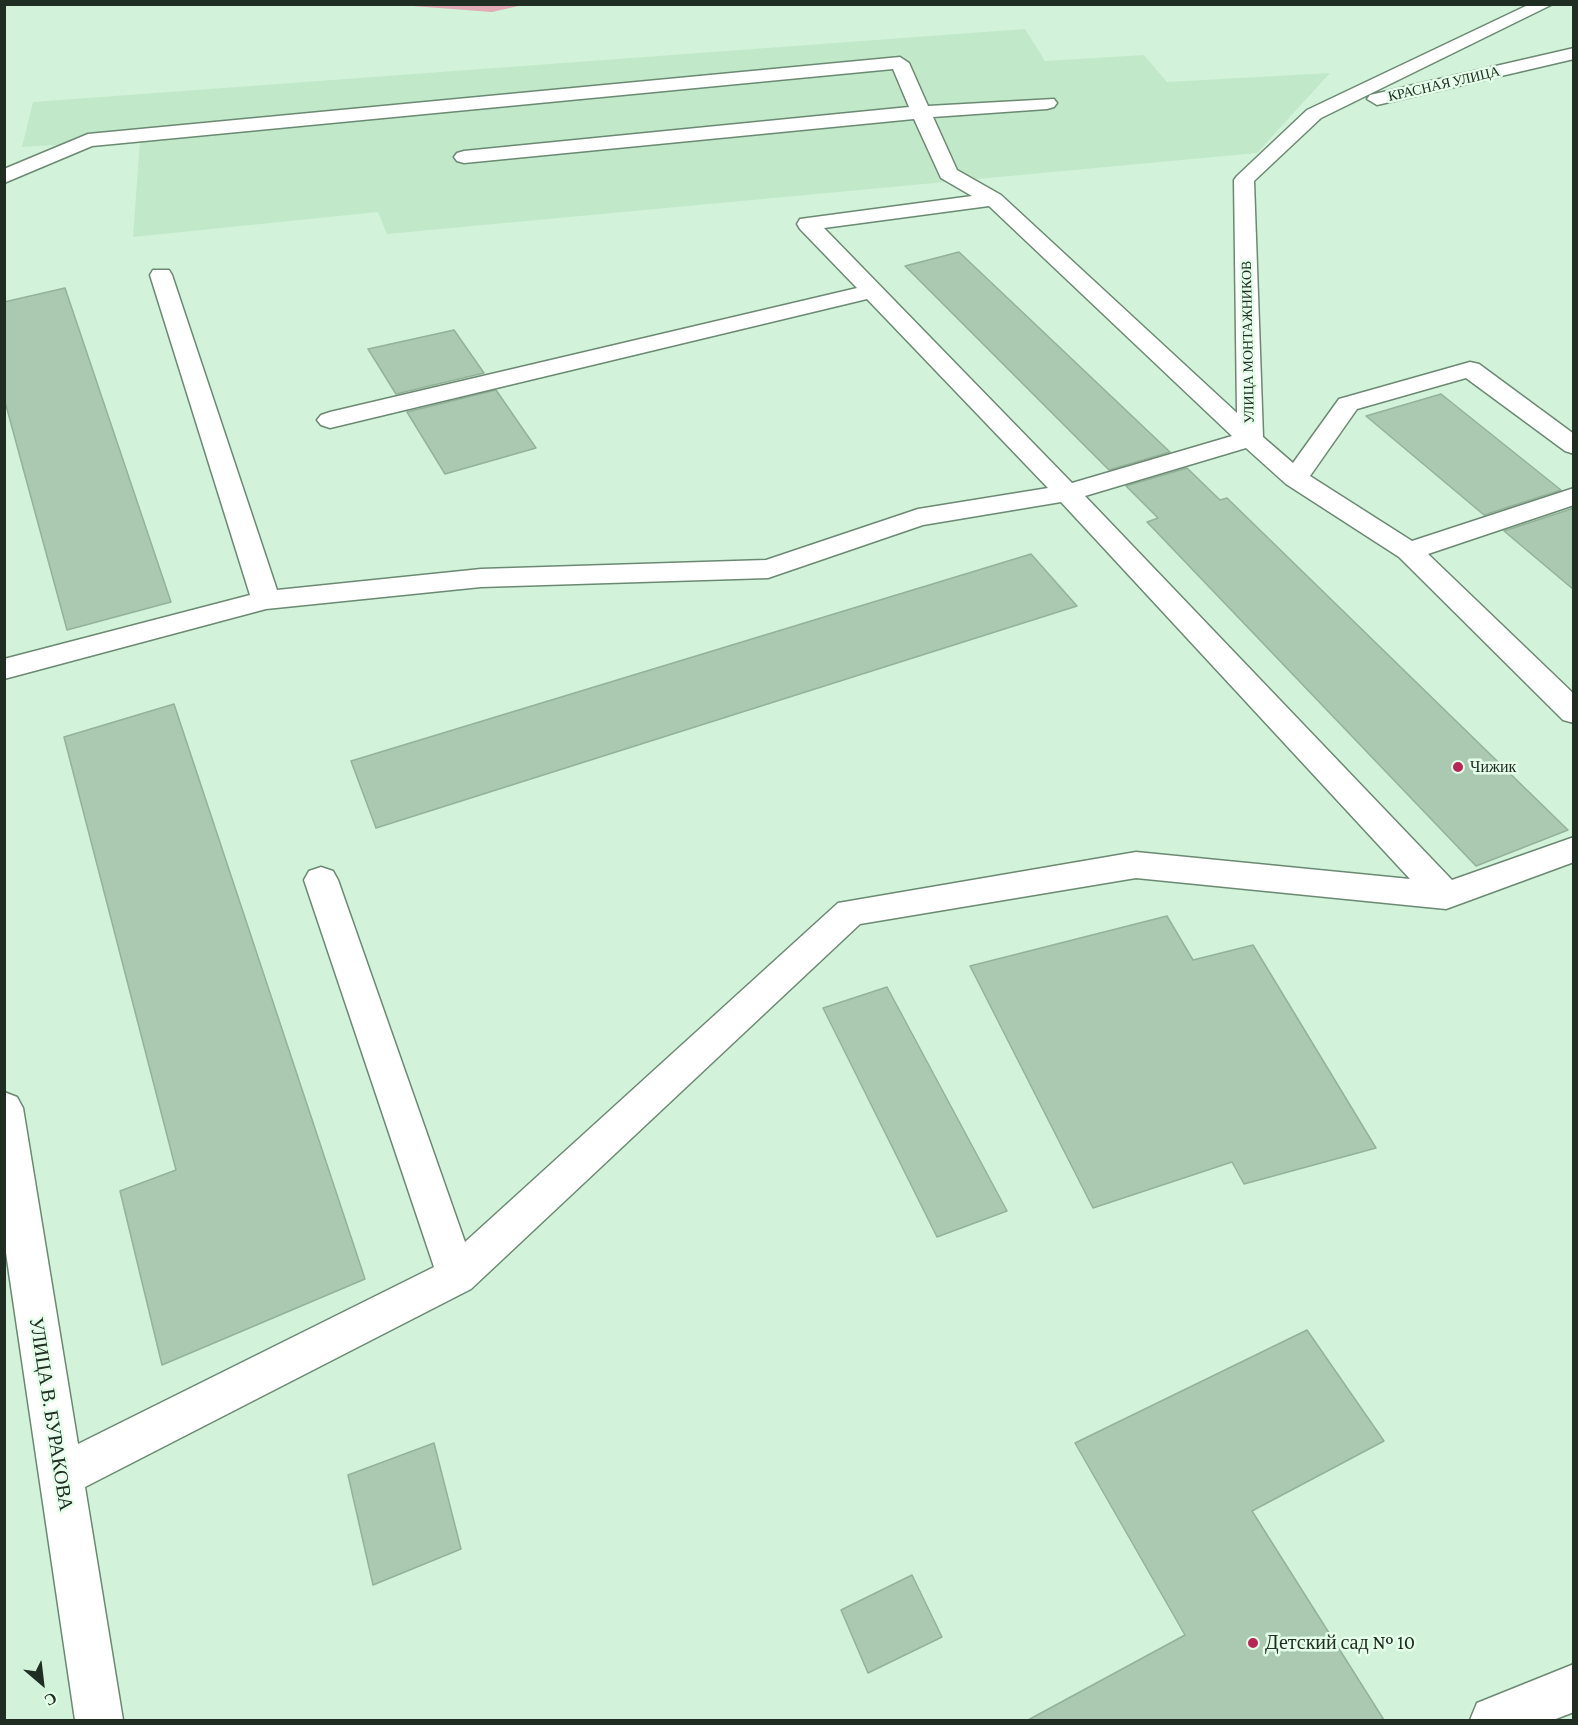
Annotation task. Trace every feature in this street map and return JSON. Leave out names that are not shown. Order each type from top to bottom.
[{"type":"street","name":"КРАСНАЯ УЛИЦА","points":[[1244,180],[1314,114],[1545,4]]},
{"type":"street","name":"КРАСНАЯ УЛИЦА","points":[[1314,114],[1574,53]]},
{"type":"street","points":[[4,177],[88,140],[900,63],[948,174],[994,199],[1250,439]]},
{"type":"street","points":[[464,157],[921,112],[1047,103]]},
{"type":"street","name":"УЛИЦА МОНТАЖНИКОВ","points":[[1244,180],[1250,439],[1295,478],[1409,550],[1574,712]]},
{"type":"street","points":[[994,199],[808,224],[1067,493],[1446,896]]},
{"type":"street","points":[[161,275],[266,600]]},
{"type":"street","points":[[330,420],[872,291]]},
{"type":"street","points":[[1295,478],[1348,404],[1470,369],[1574,446]]},
{"type":"street","points":[[4,669],[266,600],[481,578],[768,569],[918,517],[1067,493],[1250,439]]},
{"type":"street","points":[[1409,550],[1574,496]]},
{"type":"street","points":[[60,1476],[457,1275],[850,912],[1136,865],[1446,896],[1574,849]]},
{"type":"street","points":[[321,880],[457,1275]]},
{"type":"street","name":"УЛИЦА В. БУРАКОВА","points":[[4,1108],[99,1720]]},
{"type":"street","points":[[1494,1720],[1574,1688]]},
{"type":"shaded area","points":[[523,4],[492,12],[399,5]]},
{"type":"shaded area","points":[[1025,29],[1045,61],[1144,55],[1167,82],[1330,73],[1257,153],[387,234],[378,212],[133,237],[140,140],[22,147],[33,102]]},
{"type":"building","points":[[959,252],[1170,452],[1109,470],[905,266]]},
{"type":"building","points":[[65,288],[171,602],[67,630],[4,398],[4,302]]},
{"type":"building","points":[[454,330],[484,373],[396,394],[368,349]]},
{"type":"building","points":[[496,390],[536,448],[445,474],[407,412]]},
{"type":"building","points":[[1441,394],[1561,490],[1484,515],[1366,416]]},
{"type":"building","points":[[1187,468],[1220,500],[1227,498],[1568,830],[1476,866],[1147,522],[1158,518],[1126,486]]},
{"type":"building","points":[[1574,508],[1574,590],[1504,531]]},
{"type":"building","points":[[1031,554],[1077,606],[376,828],[351,761]]},
{"type":"building","points":[[174,704],[365,1279],[162,1365],[120,1191],[176,1170],[64,737]]},
{"type":"building","points":[[1167,916],[1193,960],[1253,945],[1376,1148],[1244,1184],[1232,1162],[1093,1208],[970,966]]},
{"type":"building","points":[[887,987],[1007,1211],[937,1237],[823,1008]]},
{"type":"building","points":[[1307,1330],[1384,1441],[1252,1511],[1384,1720],[1028,1720],[1185,1635],[1075,1443]]},
{"type":"building","points":[[434,1443],[461,1549],[373,1585],[348,1475]]},
{"type":"building","points":[[912,1575],[942,1637],[868,1673],[841,1610]]},
{"type":"place","name":"Чижик","points":[[1458,767]]},
{"type":"place","name":"Детский сад № 10","points":[[1253,1643]]}]
